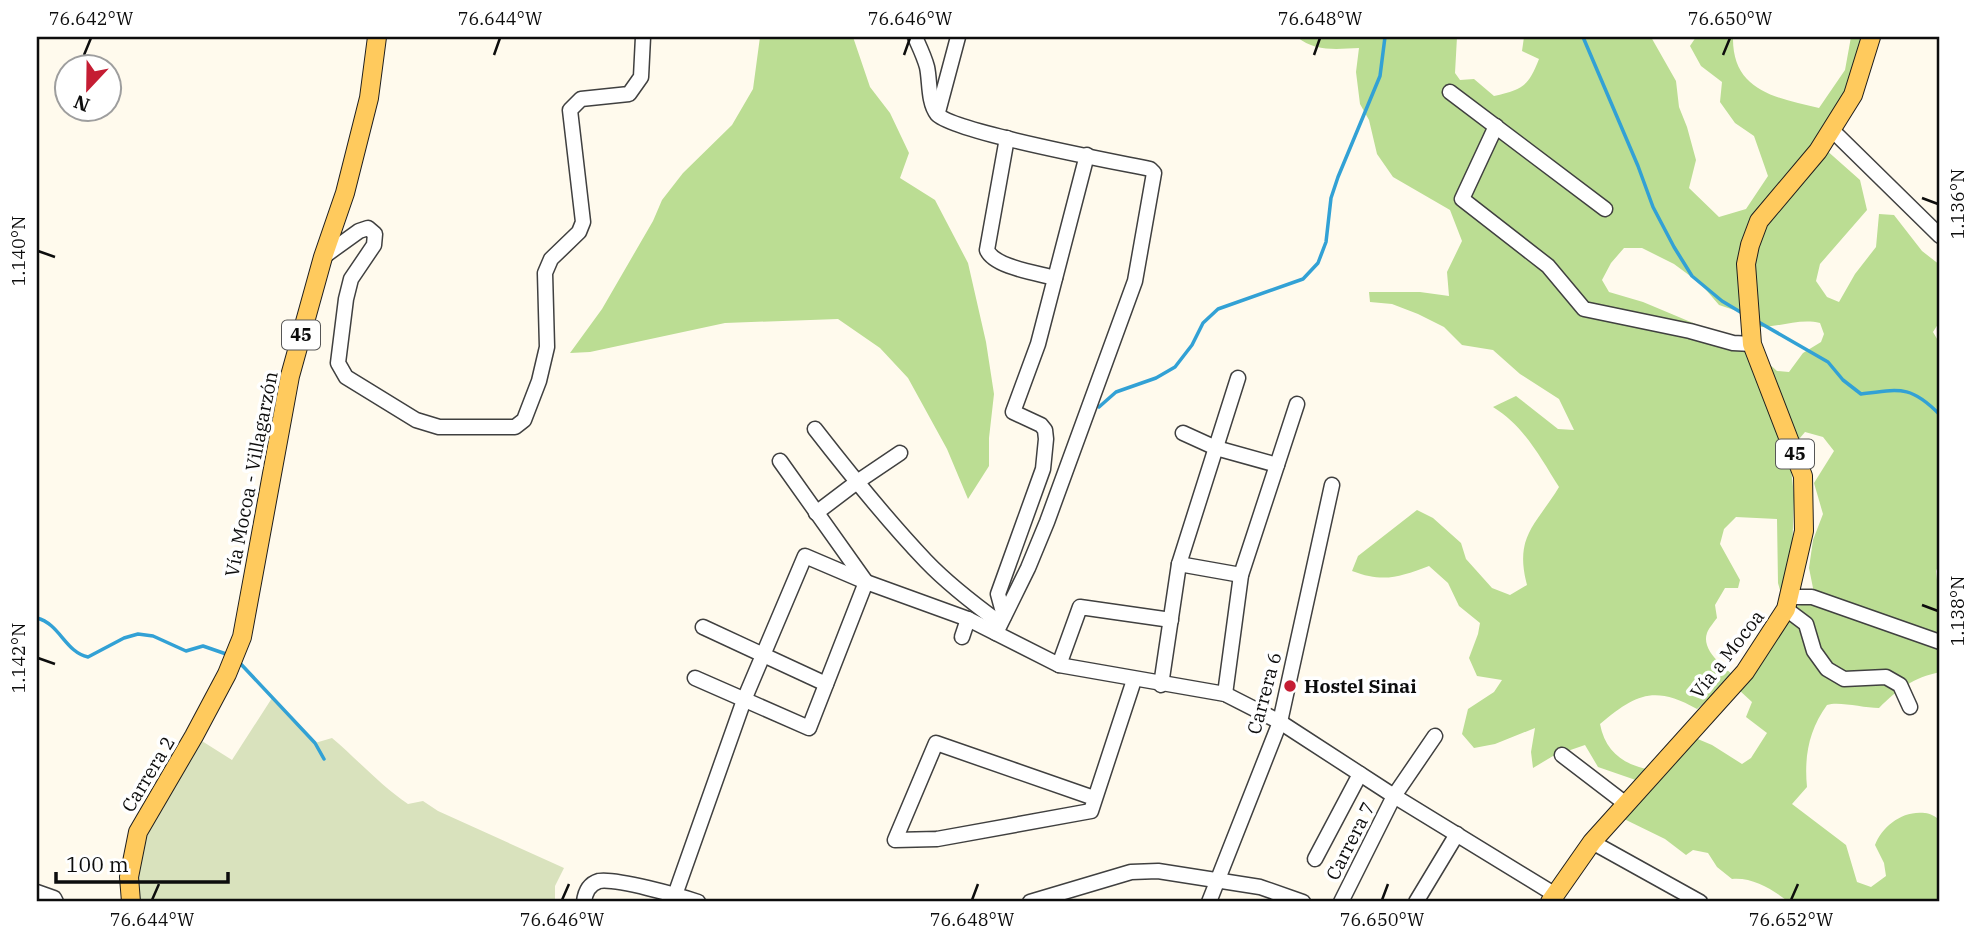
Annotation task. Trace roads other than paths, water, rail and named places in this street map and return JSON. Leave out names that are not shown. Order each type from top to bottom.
[{"type":"main road","name":"Vía Mocoa - Villagarzón","points":[[228,674],[242,637],[290,376],[323,257],[345,193],[369,98],[377,37]]},
{"type":"main road","name":"Vía a Mocoa","points":[[1592,842],[1745,672],[1788,603],[1804,531],[1803,476],[1752,344],[1746,264],[1759,221],[1833,131],[1853,95],[1871,37]]},
{"type":"main road","name":"Carrera 2","points":[[131,902],[130,877],[138,832],[228,674]]},
{"type":"main road","name":"45","points":[[1552,898],[1592,842]]},
{"type":"street","points":[[323,257],[359,231],[368,228],[375,234],[374,245],[351,279],[346,299],[338,363],[346,377],[416,420],[439,427],[516,427],[524,420],[539,381],[547,346],[545,273],[551,259],[579,232],[583,222],[570,110],[581,99],[629,94],[641,77],[643,37]]},
{"type":"street","points":[[915,37],[926,64],[937,114],[980,132],[1150,169],[1154,173],[1135,281],[1038,543],[1000,624]]},
{"type":"street","points":[[937,114],[958,37]]},
{"type":"street","points":[[1450,92],[1605,209]]},
{"type":"street","points":[[1496,126],[1462,199],[1548,266],[1584,309],[1690,331],[1733,343],[1752,344]]},
{"type":"street","points":[[1833,131],[1940,236]]},
{"type":"street","points":[[1007,138],[987,250],[989,256],[998,262],[1055,278]]},
{"type":"street","points":[[1000,624],[998,594],[1043,469],[1046,439],[1041,425],[1013,412],[1038,344],[1087,155]]},
{"type":"street","points":[[1161,685],[1179,564],[1238,378]]},
{"type":"street","points":[[1225,694],[1241,576],[1297,404]]},
{"type":"street","points":[[815,429],[926,561],[964,596],[1059,665],[1161,685],[1225,694],[1280,722],[1457,834],[1552,898]]},
{"type":"street","points":[[1183,433],[1216,448],[1277,465]]},
{"type":"street","points":[[816,513],[900,453]]},
{"type":"street","points":[[780,461],[866,582]]},
{"type":"street","name":"Carrera 6","points":[[1209,902],[1280,722],[1332,485]]},
{"type":"street","points":[[1016,542],[1038,543]]},
{"type":"street","points":[[675,895],[744,700],[805,556],[866,582],[968,619],[1000,624]]},
{"type":"street","points":[[1179,564],[1241,576]]},
{"type":"street","points":[[695,678],[809,728],[866,582]]},
{"type":"street","points":[[1910,707],[1900,685],[1886,677],[1844,679],[1827,669],[1814,651],[1806,624],[1788,603],[1812,597],[1940,642]]},
{"type":"street","points":[[1059,665],[1080,607],[1171,620]]},
{"type":"street","points":[[962,636],[968,619]]},
{"type":"street","points":[[703,627],[826,684]]},
{"type":"street","points":[[1094,798],[936,743],[895,840],[937,839],[1091,811],[1134,680]]},
{"type":"street","name":"Carrera 7","points":[[1341,902],[1394,796],[1435,736]]},
{"type":"street","points":[[1562,755],[1626,804]]},
{"type":"street","points":[[1315,859],[1360,774]]},
{"type":"street","points":[[1416,902],[1457,834]]},
{"type":"street","points":[[1592,842],[1700,902]]},
{"type":"street","points":[[1030,902],[1131,872],[1158,871],[1260,887],[1303,902]]},
{"type":"street","points":[[584,902],[590,887],[598,881],[610,881],[698,902]]},
{"type":"street","points":[[37,892],[54,898],[56,902]]},
{"type":"waterway","points":[[1099,407],[1116,392],[1156,378],[1175,367],[1192,345],[1203,323],[1218,309],[1303,279],[1318,263],[1326,242],[1331,198],[1380,76],[1385,37]]},
{"type":"waterway","points":[[1583,37],[1653,207],[1674,247],[1692,276],[1722,301],[1742,313]]},
{"type":"waterway","points":[[1755,320],[1828,362],[1843,380],[1861,394],[1904,391],[1921,398],[1940,415]]},
{"type":"waterway","points":[[37,618],[51,626],[74,650],[88,657],[124,638],[138,634],[153,636],[186,651],[203,646],[229,655]]},
{"type":"waterway","points":[[238,661],[315,743],[324,759]]},
{"type":"place","name":"Hostel Sinai","points":[[1290,686]]}]
